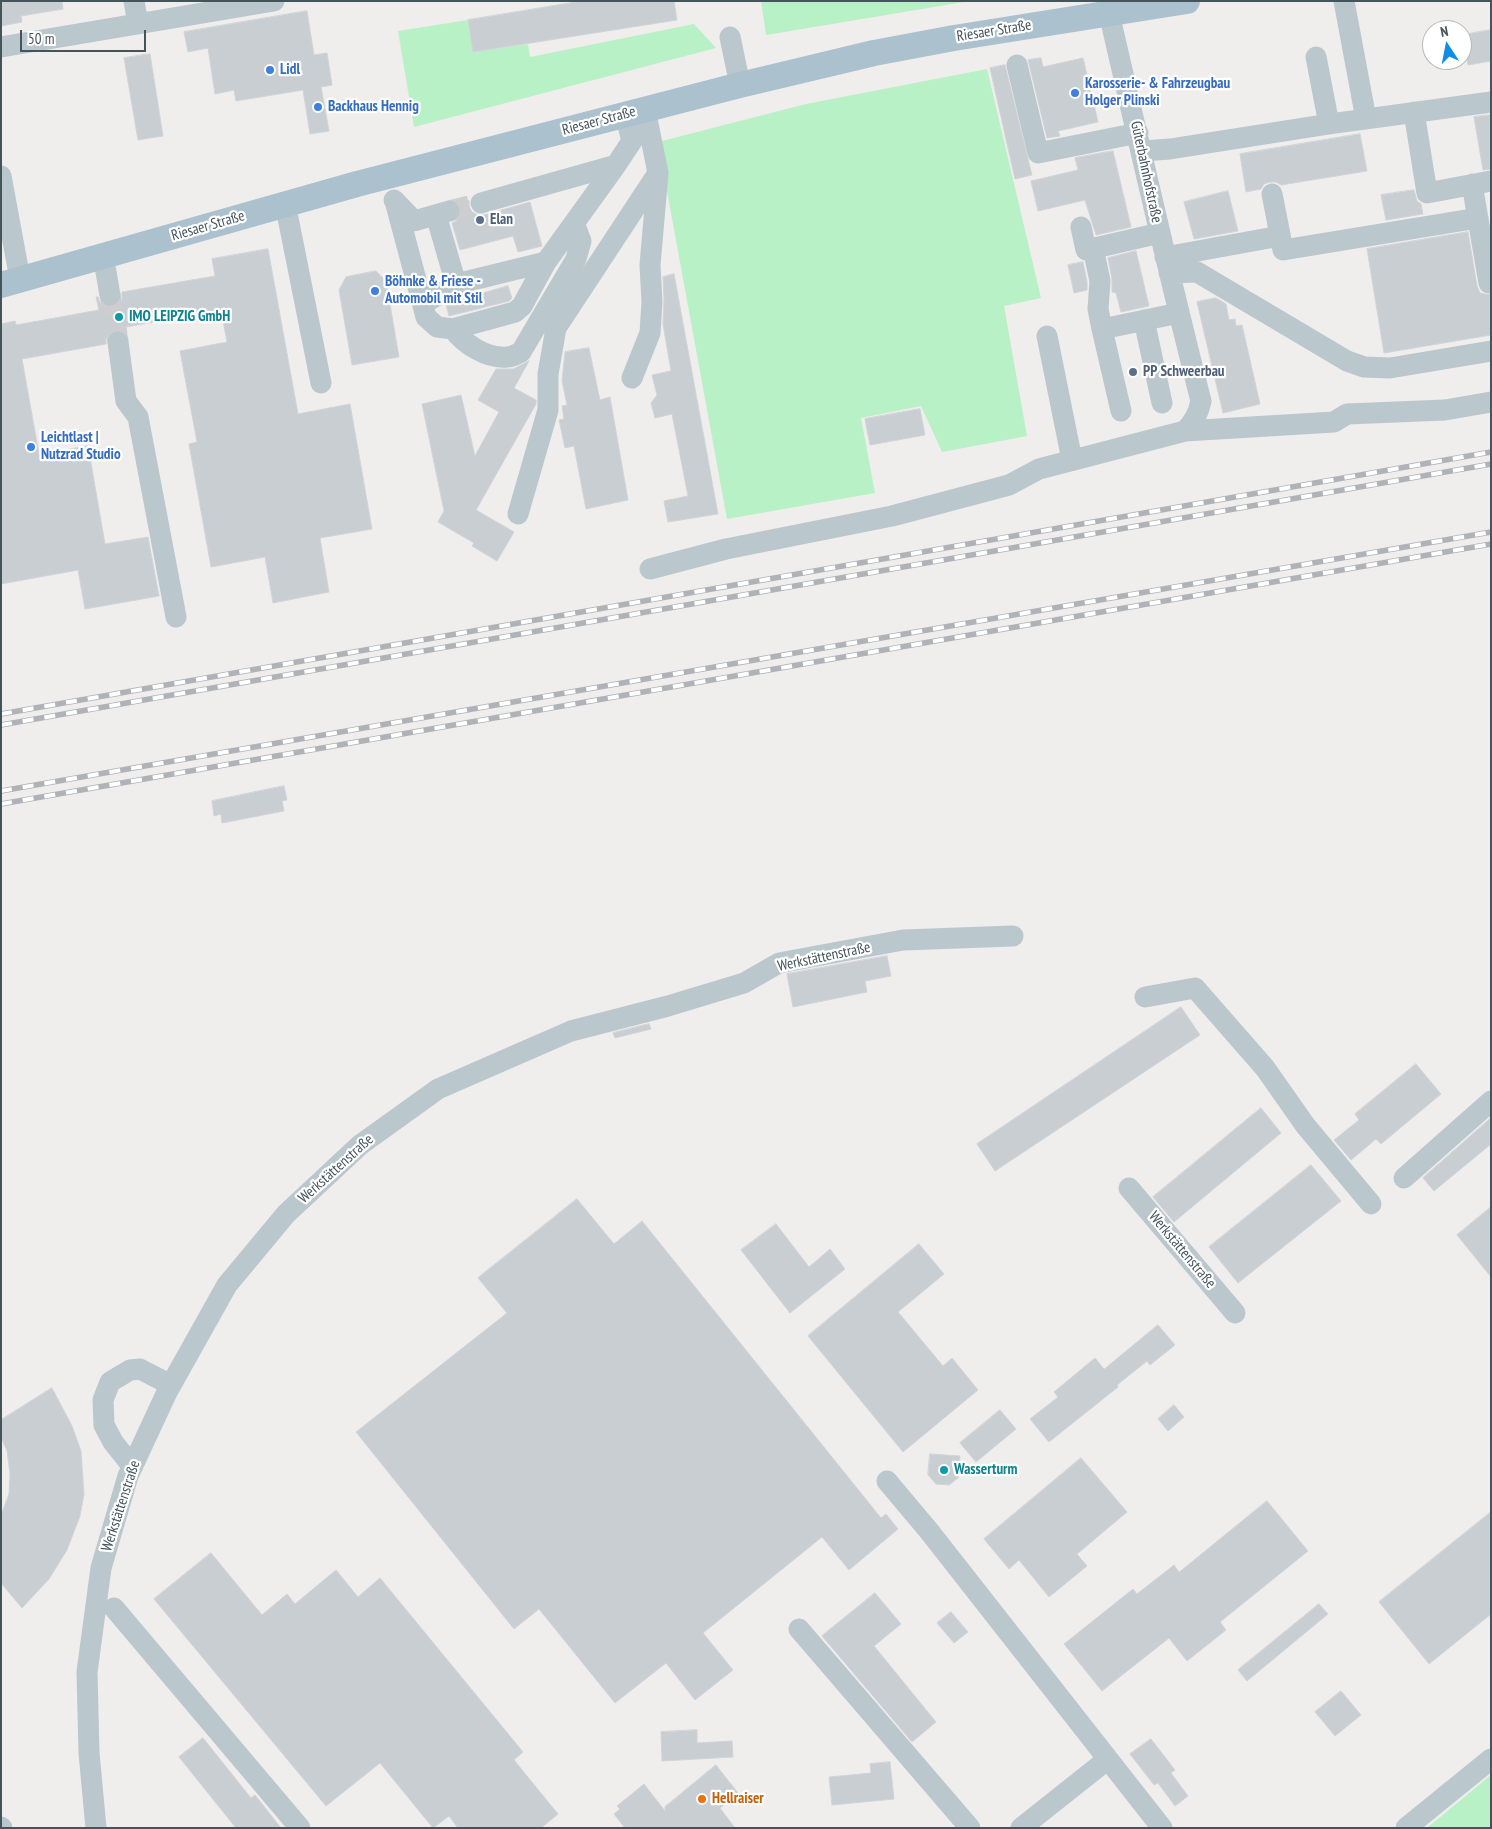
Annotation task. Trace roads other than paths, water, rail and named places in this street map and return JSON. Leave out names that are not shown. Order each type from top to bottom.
[{"type":"main road","name":"Riesaer Straße","points":[[7,282],[387,176],[740,84],[874,53],[945,39],[1187,1]]},
{"type":"street","points":[[134,1],[138,24]]},
{"type":"street","points":[[1,47],[274,1]]},
{"type":"street","points":[[1344,1],[1366,119]]},
{"type":"street","name":"Güterbahnhofstraße","points":[[1109,13],[1200,401],[1194,423],[1185,431]]},
{"type":"street","points":[[730,37],[740,84]]},
{"type":"street","points":[[1316,57],[1329,124]]},
{"type":"street","points":[[1017,65],[1038,153],[1140,142],[1170,149],[1329,124],[1491,102]]},
{"type":"street","points":[[387,176],[426,317],[437,327],[452,329],[484,322],[515,312],[522,306],[546,262],[632,141],[635,111]]},
{"type":"street","points":[[632,378],[650,333],[652,302],[650,265],[658,173],[635,111]]},
{"type":"street","points":[[1414,112],[1427,193],[1481,183],[1478,218],[1489,283]]},
{"type":"street","points":[[481,203],[616,165]]},
{"type":"street","points":[[518,514],[548,410],[548,374],[556,328],[658,173]]},
{"type":"street","points":[[1,176],[7,282]]},
{"type":"street","points":[[1272,194],[1283,250],[1478,218]]},
{"type":"street","points":[[394,200],[414,221],[443,213],[456,284]]},
{"type":"street","points":[[286,204],[321,383]]},
{"type":"street","points":[[452,329],[461,339],[496,357],[508,358],[521,352],[576,259],[581,241],[574,223]]},
{"type":"street","points":[[1081,227],[1086,250],[1160,233]]},
{"type":"street","points":[[1167,265],[1280,236]]},
{"type":"street","points":[[1093,248],[1100,281],[1098,309],[1121,411]]},
{"type":"street","points":[[103,255],[110,295]]},
{"type":"street","points":[[423,304],[456,284],[546,262]]},
{"type":"street","points":[[1167,265],[1197,272],[1347,361],[1364,367],[1390,368],[1491,351]]},
{"type":"street","points":[[1102,329],[1178,313]]},
{"type":"street","points":[[1144,320],[1162,403]]},
{"type":"street","points":[[1048,336],[1072,460]]},
{"type":"street","points":[[118,342],[126,402],[138,417],[176,617]]},
{"type":"street","points":[[650,569],[726,549],[892,516],[1008,485],[1039,469],[1185,431],[1334,422],[1347,414],[1445,410],[1491,402]]},
{"type":"street","name":"Werkstättenstraße","points":[[96,1828],[89,1753],[87,1672],[101,1568],[128,1476],[171,1385],[227,1285],[286,1214],[360,1144],[438,1089],[571,1031],[668,1006],[744,983],[779,963],[903,940],[1013,936]]},
{"type":"street","points":[[1145,997],[1195,988],[1265,1068],[1305,1125],[1371,1204]]},
{"type":"street","points":[[1404,1178],[1491,1101]]},
{"type":"street","name":"Werkstättenstraße","points":[[1129,1188],[1235,1313]]},
{"type":"street","points":[[132,1466],[113,1442],[104,1425],[103,1400],[110,1382],[130,1370],[140,1369],[171,1385]]},
{"type":"street","points":[[887,1481],[1162,1828]]},
{"type":"street","points":[[114,1608],[300,1828]]},
{"type":"street","points":[[799,1628],[970,1828]]},
{"type":"street","points":[[1021,1828],[1108,1759]]},
{"type":"street","points":[[1406,1828],[1491,1760]]},
{"type":"tunnel","points":[[449,211],[481,203]]},
{"type":"tunnel","points":[[110,295],[118,342]]},
{"type":"railway","points":[[1,714],[1491,452]]},
{"type":"railway","points":[[1,725],[1491,464]]},
{"type":"railway","points":[[1,791],[1491,532]]},
{"type":"railway","points":[[1,804],[1491,544]]},
{"type":"place","name":"Lidl","points":[[270,70]]},
{"type":"place","name":"Karosserie- & Fahrzeugbau Holger Plinski","points":[[1075,93]]},
{"type":"place","name":"Backhaus Hennig","points":[[318,107]]},
{"type":"place","name":"Elan","points":[[480,220]]},
{"type":"place","name":"Böhnke & Friese - Automobil mit Stil","points":[[375,291]]},
{"type":"place","name":"IMO LEIPZIG GmbH","points":[[119,317]]},
{"type":"place","name":"PP Schweerbau","points":[[1133,372]]},
{"type":"place","name":"Leichtlast | Nutzrad Studio","points":[[31,447]]},
{"type":"place","name":"Wasserturm","points":[[944,1470]]},
{"type":"place","name":"Hellraiser","points":[[702,1799]]}]
